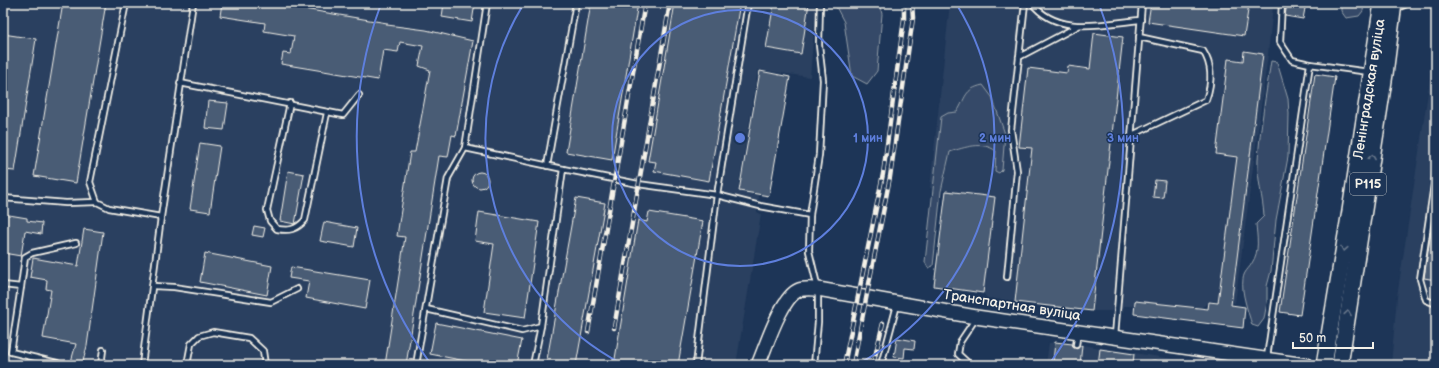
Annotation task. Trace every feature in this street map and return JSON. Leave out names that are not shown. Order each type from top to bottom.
[{"type":"main road","name":"Ленінградская вуліца","points":[[1340,365],[1388,6]]},
{"type":"main road","name":"Ленінградская вуліца","points":[[1324,365],[1350,211],[1378,73]]},
{"type":"main road","name":"Транспартная вуліца","points":[[758,365],[783,307],[790,297],[799,290],[818,288],[976,317],[1116,336],[1306,365]]},
{"type":"lane","points":[[97,202],[90,182],[126,3]]},
{"type":"lane","points":[[142,365],[180,82],[193,3]]},
{"type":"lane","points":[[418,365],[448,178],[464,148],[487,3]]},
{"type":"lane","points":[[547,166],[576,3]]},
{"type":"lane","points":[[696,365],[717,195],[748,3]]},
{"type":"lane","points":[[814,365],[818,322],[818,288],[809,251],[810,215],[818,155],[823,80],[819,45],[820,3]]},
{"type":"lane","points":[[1007,277],[1017,171],[1011,130],[1025,3]]},
{"type":"lane","points":[[1032,3],[1052,21],[1069,26],[1140,20]]},
{"type":"lane","points":[[1116,336],[1142,3]]},
{"type":"lane","points":[[1282,3],[1280,42],[1292,60],[1310,64],[1378,73]]},
{"type":"lane","points":[[1388,6],[1409,3]]},
{"type":"lane","points":[[1019,57],[1078,26]]},
{"type":"lane","points":[[1132,135],[1206,100],[1211,86],[1210,60],[1203,51],[1139,37]]},
{"type":"lane","points":[[1266,359],[1310,64]]},
{"type":"lane","points":[[180,82],[290,103],[327,113],[343,115],[359,95]]},
{"type":"lane","points":[[290,103],[266,210],[270,221],[276,229],[287,230],[298,227],[305,220],[327,113]]},
{"type":"lane","points":[[464,148],[638,184],[717,195],[760,206],[810,215]]},
{"type":"lane","points":[[533,365],[541,326],[563,169]]},
{"type":"lane","points":[[1436,171],[1420,279],[1426,300],[1436,304]]},
{"type":"lane","points":[[3,198],[66,203],[97,202],[109,208],[161,217]]},
{"type":"lane","points":[[57,363],[11,352],[25,257],[32,253],[76,243]]},
{"type":"lane","points":[[3,285],[21,288]]},
{"type":"lane","points":[[153,286],[174,287],[270,302],[297,289]]},
{"type":"lane","points":[[881,365],[898,303]]},
{"type":"lane","points":[[426,309],[522,331],[541,326]]},
{"type":"lane","points":[[970,365],[958,354],[960,342],[976,317]]},
{"type":"lane","points":[[187,365],[191,344],[199,336],[213,332],[249,338],[263,351],[265,365]]},
{"type":"lane","points":[[1076,345],[1078,332]]},
{"type":"lane","points":[[101,365],[103,350]]},
{"type":"shaded area","points":[[3,3],[816,3],[810,77],[758,70],[738,191],[759,196],[757,212],[761,214],[736,365],[3,365]]},
{"type":"shaded area","points":[[834,3],[879,3],[882,14],[877,71],[867,84],[852,76],[844,22]]},
{"type":"shaded area","points":[[950,3],[1272,3],[1273,6],[1268,54],[1235,303],[1218,301],[1209,302],[1201,308],[1124,306],[1123,313],[1117,311],[1092,311],[987,298],[983,293],[934,286],[946,191],[930,188]]},
{"type":"shaded area","points":[[1341,3],[1364,3],[1363,11],[1359,16],[1346,18],[1341,11]]},
{"type":"shaded area","points":[[1436,40],[1436,365],[1391,365],[1397,297]]},
{"type":"shaded area","points":[[1271,61],[1277,62],[1288,99],[1288,157],[1276,220],[1264,319],[1258,327],[1252,325],[1245,302],[1243,279],[1244,274],[1255,258],[1256,254],[1256,224],[1264,216],[1258,175],[1258,160]]},
{"type":"shaded area","points":[[983,85],[992,97],[1005,134],[1002,170],[999,173],[995,171],[996,151],[991,148],[985,146],[974,146],[950,152],[941,191],[933,266],[928,268],[925,262],[941,117],[948,113],[957,112],[966,95],[972,89]]},
{"type":"shaded area","points":[[1055,342],[1212,365],[1046,365],[1049,343]]},
{"type":"building","points":[[63,3],[106,3],[76,183],[34,176]]},
{"type":"building","points":[[222,3],[268,3],[387,23],[387,25],[426,30],[473,41],[456,136],[452,135],[448,157],[439,156],[406,365],[385,365],[405,237],[397,236],[410,152],[415,152],[430,70],[419,66],[423,46],[400,42],[398,52],[383,50],[378,80],[281,64],[283,53],[291,54],[294,36],[264,31],[265,23],[220,16]]},
{"type":"building","points":[[444,3],[475,3],[472,22],[442,17]]},
{"type":"building","points":[[591,3],[638,3],[612,160],[566,152]]},
{"type":"building","points":[[675,3],[740,3],[709,181],[654,171],[656,162],[648,161]]},
{"type":"building","points":[[774,3],[809,3],[801,54],[766,48]]},
{"type":"building","points":[[1151,3],[1249,4],[1244,36],[1148,22]]},
{"type":"building","points":[[1287,3],[1306,3],[1303,19],[1285,16]]},
{"type":"building","points":[[1094,33],[1123,37],[1092,311],[1015,302],[1032,148],[1019,147],[1028,68],[1067,73],[1068,66],[1090,69]]},
{"type":"building","points":[[3,34],[36,39],[15,171],[3,170]]},
{"type":"building","points":[[1244,51],[1263,54],[1231,305],[1245,307],[1243,328],[1134,314],[1135,301],[1208,309],[1209,302],[1218,303],[1237,157],[1216,154],[1228,59],[1243,61]]},
{"type":"building","points":[[760,71],[790,77],[769,196],[739,191]]},
{"type":"building","points":[[1315,74],[1335,77],[1300,315],[1280,312]]},
{"type":"building","points":[[208,101],[228,103],[224,130],[205,128]]},
{"type":"building","points":[[200,143],[220,146],[210,212],[190,209]]},
{"type":"building","points":[[288,171],[304,174],[295,224],[280,221]]},
{"type":"building","points":[[480,172],[486,174],[488,180],[486,186],[480,188],[474,186],[472,180],[474,174]]},
{"type":"building","points":[[1155,180],[1165,181],[1163,198],[1153,197]]},
{"type":"building","points":[[946,191],[995,197],[983,293],[934,286]]},
{"type":"building","points":[[576,198],[605,203],[576,365],[546,365]]},
{"type":"building","points":[[479,212],[539,222],[525,318],[484,312],[494,244],[475,241]]},
{"type":"building","points":[[649,212],[703,221],[678,365],[614,365],[638,220],[647,222]]},
{"type":"building","points":[[3,214],[27,218],[27,221],[42,223],[41,234],[25,231],[21,256],[3,253]]},
{"type":"building","points":[[324,222],[357,228],[354,247],[320,241]]},
{"type":"building","points":[[254,226],[265,228],[263,237],[252,235]]},
{"type":"building","points":[[84,229],[103,232],[87,346],[82,365],[70,365],[76,344],[43,338],[51,290],[46,289],[47,280],[30,277],[33,258],[78,266]]},
{"type":"building","points":[[1431,232],[1436,232],[1436,280],[1424,278]]},
{"type":"building","points":[[205,253],[272,266],[267,295],[200,282]]},
{"type":"building","points":[[291,267],[370,280],[365,309],[306,298],[309,281],[289,278]]},
{"type":"building","points":[[436,323],[522,340],[517,365],[486,365],[430,354]]},
{"type":"building","points":[[897,338],[915,341],[914,349],[905,348],[904,358],[894,357]]},
{"type":"building","points":[[1055,342],[1072,344],[1076,349],[1082,345],[1080,365],[1053,362]]},
{"type":"building","points":[[1100,349],[1134,354],[1133,365],[1098,365]]},
{"type":"railway","points":[[588,332],[645,3]]},
{"type":"railway","points":[[614,328],[670,3]]},
{"type":"railway","points":[[844,365],[883,174],[904,19],[904,3]]},
{"type":"railway","points":[[853,365],[890,177],[913,18],[912,3]]},
{"type":"railway","points":[[873,365],[883,323]]}]
